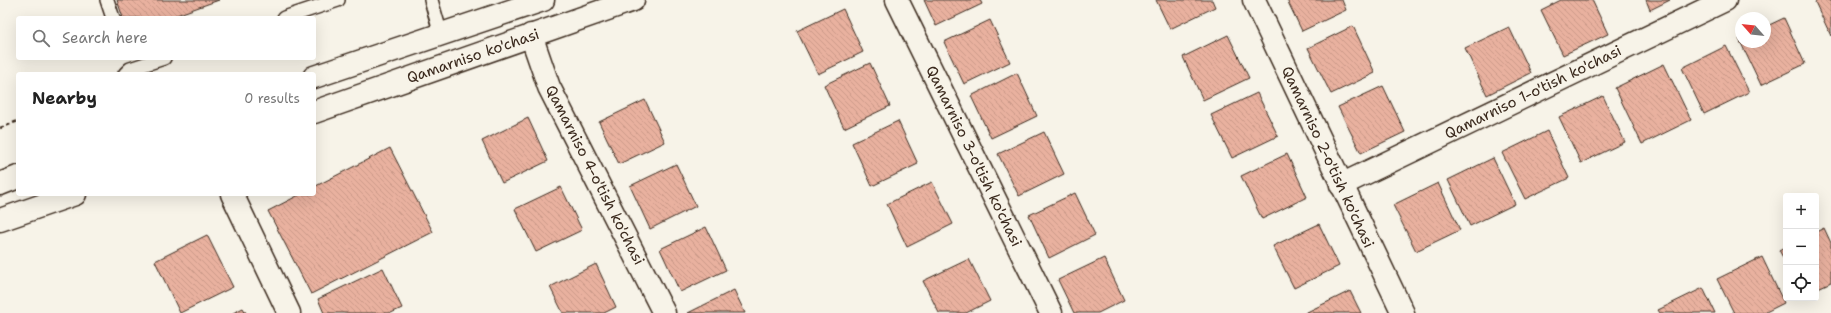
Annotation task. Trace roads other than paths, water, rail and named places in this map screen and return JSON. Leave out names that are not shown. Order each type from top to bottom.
[{"type":"street","name":"Qamarniso ko'chasi","points":[[316,76],[543,0]]},
{"type":"street","name":"Qamarniso ko'chasi","points":[[316,111],[632,0]]},
{"type":"street","name":"Qamarniso 3-o'tish ko'chasi","points":[[897,0],[1051,313]]},
{"type":"street","name":"Qamarniso 2-o'tish ko'chasi","points":[[1254,0],[1403,313]]},
{"type":"street","name":"Qamarniso 1-o'tish ko'chasi","points":[[1341,185],[1725,0]]},
{"type":"street","name":"Qamarniso 4-o'tish ko'chasi","points":[[531,35],[549,87],[664,313]]},
{"type":"street","points":[[0,184],[16,178]]},
{"type":"street","points":[[0,220],[69,196]]},
{"type":"street","points":[[233,196],[289,313]]},
{"type":"lane","points":[[107,0],[112,16]]},
{"type":"lane","points":[[290,16],[338,0]]},
{"type":"lane","points":[[431,0],[441,35]]},
{"type":"lane","points":[[127,67],[156,60]]}]
